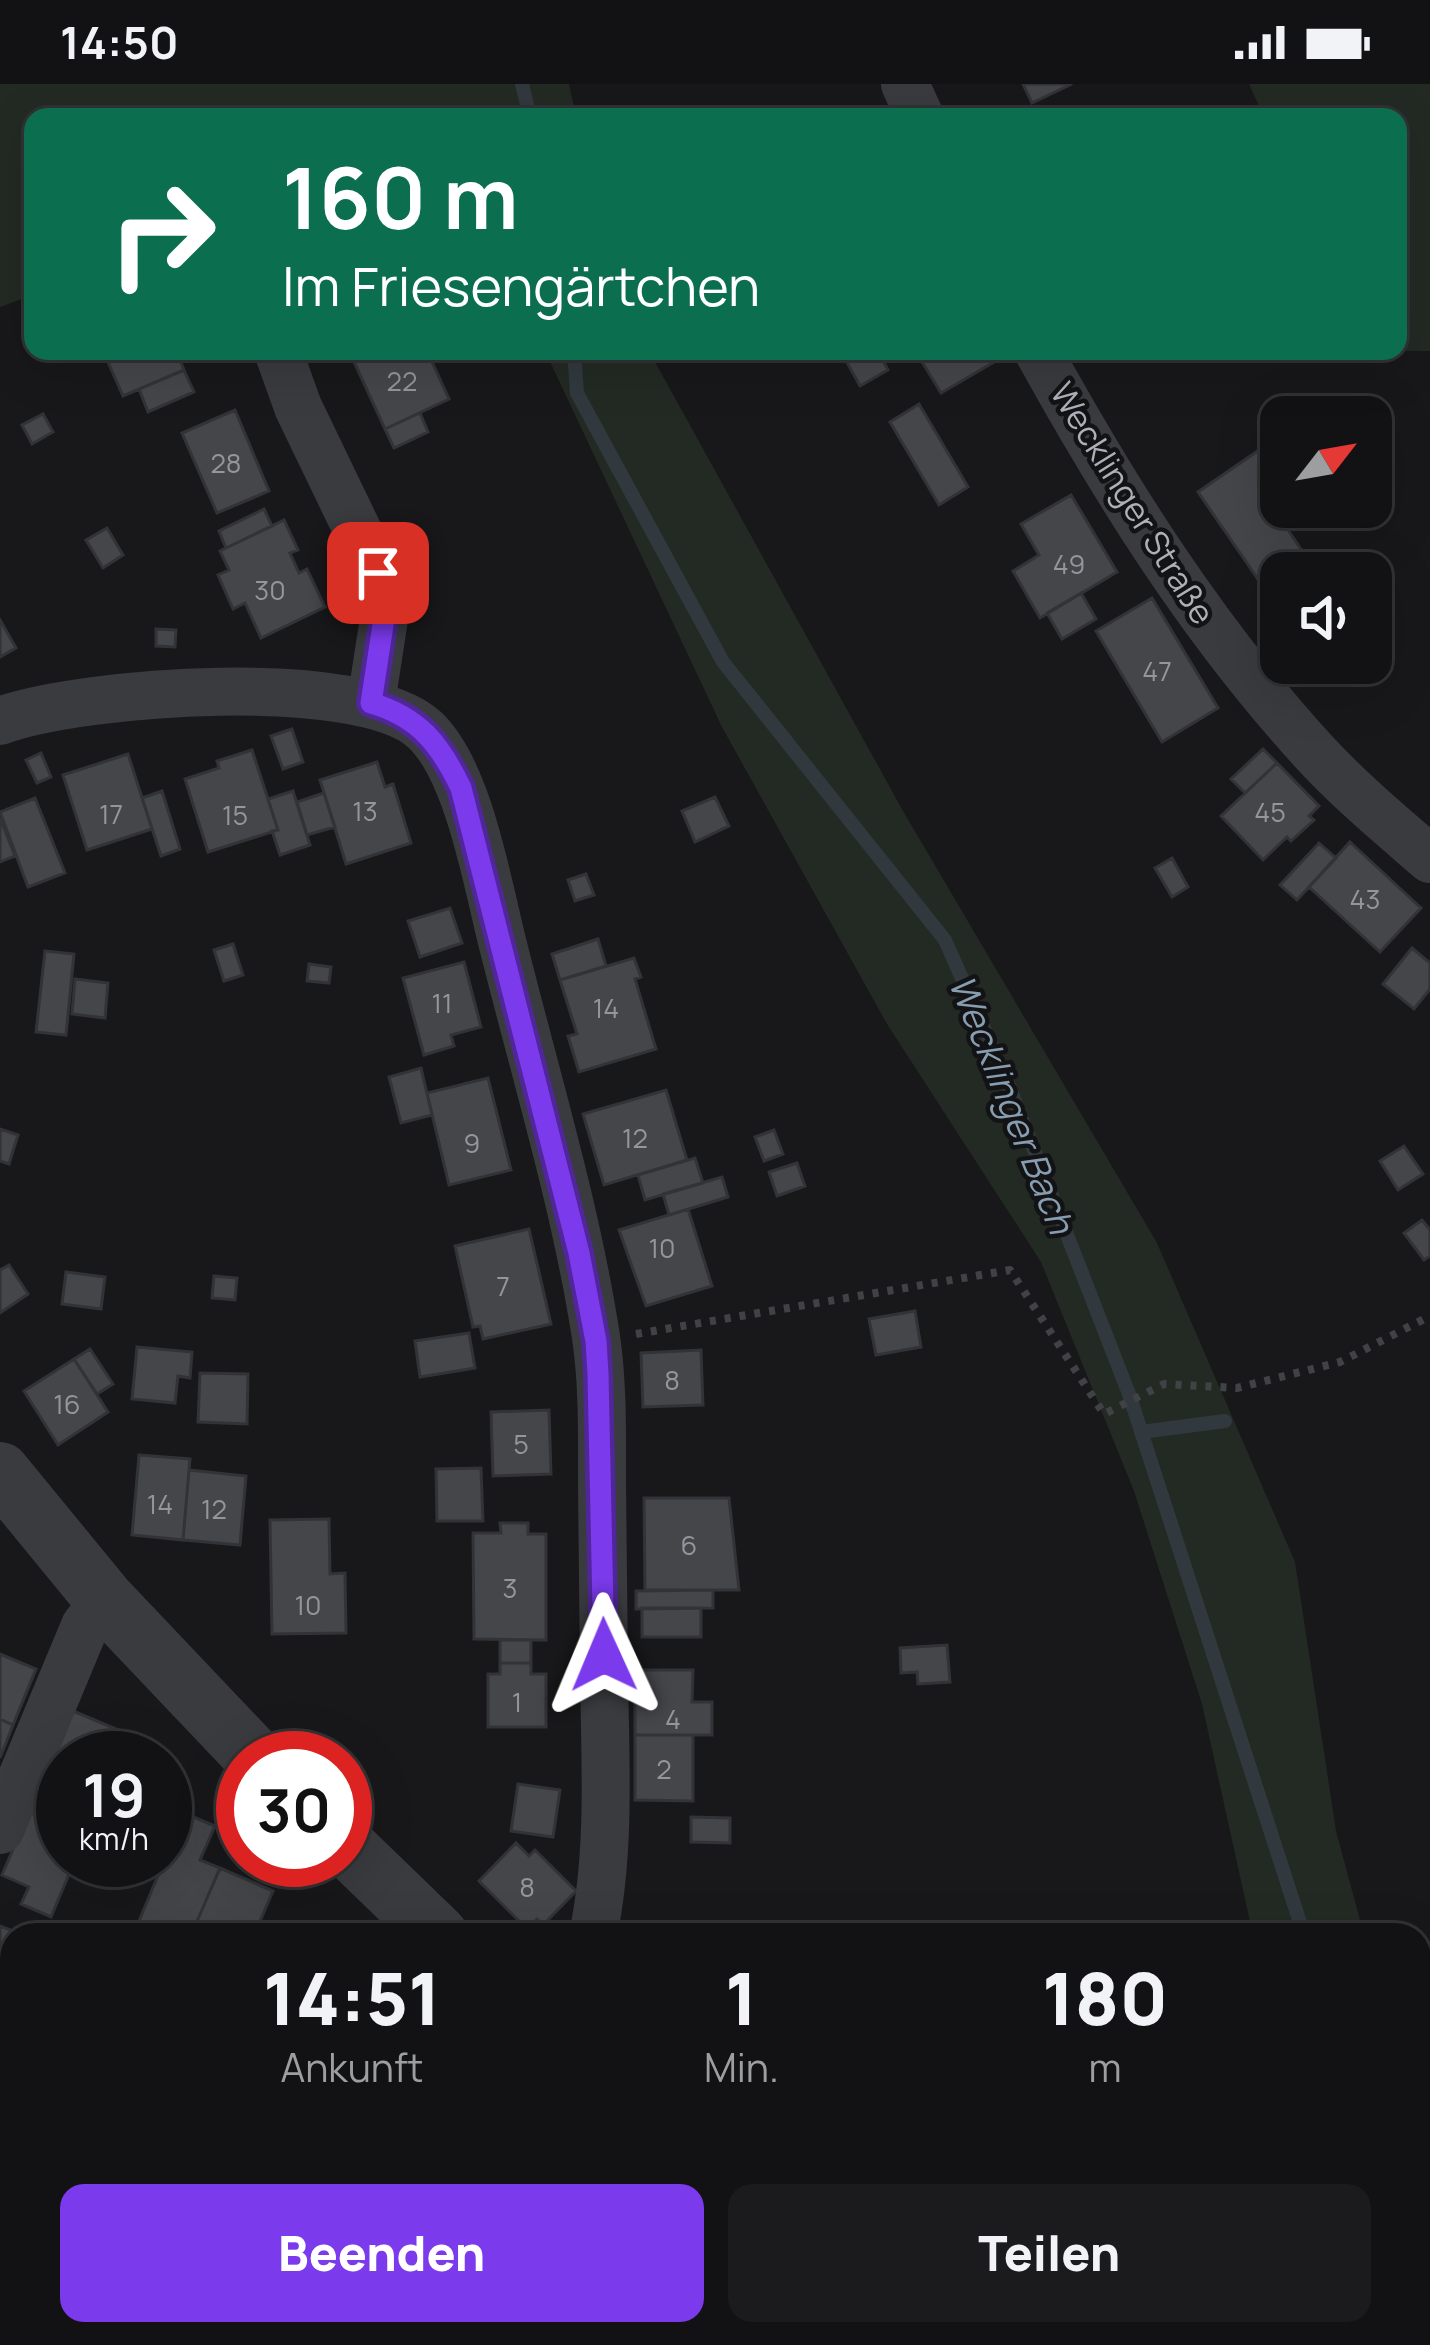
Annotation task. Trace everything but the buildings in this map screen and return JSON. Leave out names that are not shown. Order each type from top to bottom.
[{"type":"street","points":[[281,360],[298,407],[378,573],[385,612],[371,703]]},
{"type":"street","name":"Wecklinger Straße","points":[[1043,360],[1147,537],[1200,614],[1317,755],[1430,859]]},
{"type":"street","points":[[0,721],[90,699],[167,692],[256,693],[371,703],[398,711],[424,729],[445,753],[461,788],[579,1253],[596,1341],[602,1440],[605,1784],[602,1896],[596,1923]]},
{"type":"street","points":[[0,1472],[105,1600],[229,1731]]},
{"type":"street","points":[[0,1830],[85,1626],[105,1600]]},
{"type":"street","points":[[372,1871],[426,1923]]},
{"type":"path","points":[[596,1341],[1010,1270],[1104,1414],[1164,1384],[1238,1388],[1340,1362],[1430,1316]]},
{"type":"shaded area","points":[[0,84],[569,84],[574,108],[24,108],[24,298],[0,307]]},
{"type":"shaded area","points":[[1249,84],[1430,84],[1430,351],[1407,351],[1407,108],[1260,108]]},
{"type":"shaded area","points":[[549,360],[654,360],[903,811],[1157,1243],[1295,1562],[1336,1831],[1361,1923],[1250,1923],[1202,1704],[1134,1491],[1041,1262],[887,1024],[722,727]]},
{"type":"waterway","name":"Wecklinger Bach","points":[[522,84],[528,108]]},
{"type":"waterway","name":"Wecklinger Bach","points":[[575,360],[577,393],[723,662],[945,940],[1006,1078],[1129,1394],[1300,1923]]},
{"type":"waterway","points":[[1141,1432],[1225,1421]]},
{"type":"route","points":[[378,573],[385,612],[371,703],[398,711],[424,729],[445,753],[461,788],[579,1253],[596,1341],[604,1655]]}]
